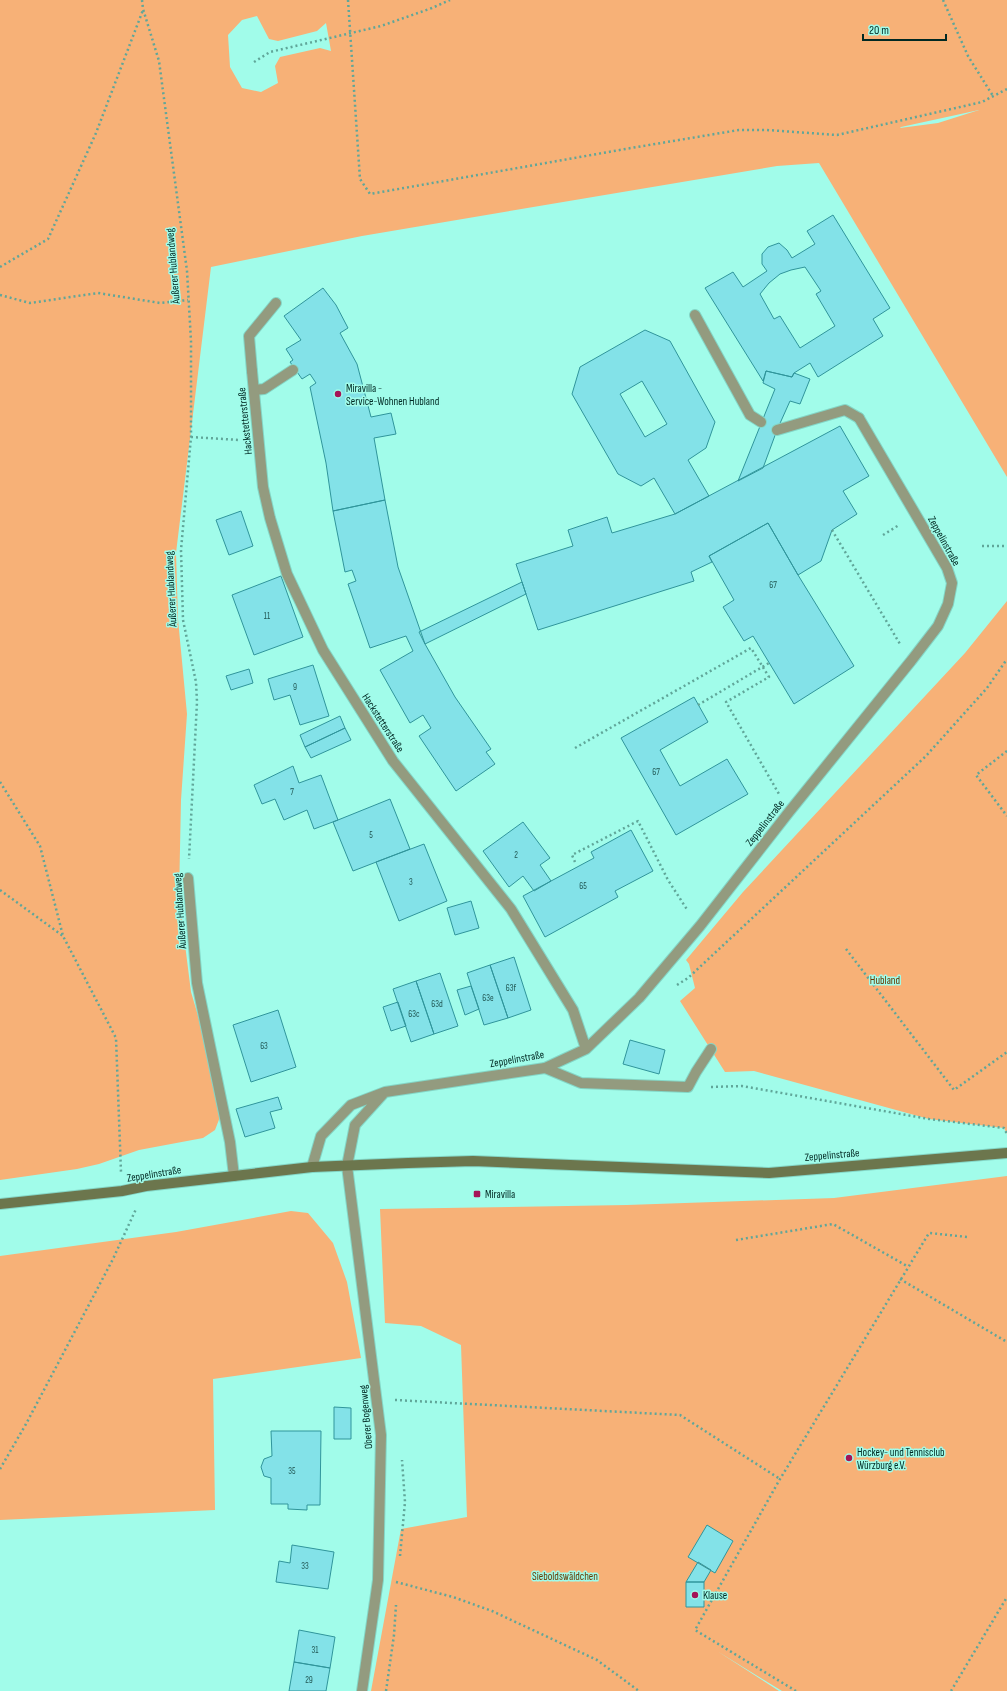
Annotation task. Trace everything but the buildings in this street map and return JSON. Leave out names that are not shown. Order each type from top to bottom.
[{"type":"street","name":"Hackstetterstraße","points":[[276,303],[249,336],[263,487],[270,518],[287,574],[324,650],[393,761],[511,909],[573,1010],[586,1049]]},
{"type":"street","points":[[695,315],[750,415],[761,422]]},
{"type":"street","points":[[254,390],[264,389],[293,370]]},
{"type":"street","name":"Zeppelinstraße","points":[[312,1167],[321,1136],[351,1105],[385,1092],[545,1068],[586,1049],[639,998],[700,926],[789,812],[912,661],[938,626],[948,604],[952,583],[947,568],[859,418],[845,410],[776,430]]},
{"type":"street","name":"Äußerer Hublandweg","points":[[188,878],[198,983],[230,1142],[234,1176]]},
{"type":"street","points":[[545,1068],[581,1083],[688,1087],[712,1049]]},
{"type":"street","points":[[347,1166],[355,1125],[385,1092]]},
{"type":"street","name":"Zeppelinstraße","points":[[0,1204],[122,1192],[146,1186],[312,1167],[473,1161],[769,1172],[1007,1153]]},
{"type":"street","name":"Oberer Bogenweg","points":[[347,1166],[381,1435],[378,1580],[362,1691]]},
{"type":"path","name":"Äußerer Hublandweg","points":[[142,0],[143,9],[160,60],[186,263],[191,341],[190,437],[181,550],[183,620],[196,682],[197,702],[188,878]]},
{"type":"path","points":[[348,0],[360,179],[370,194],[739,130],[767,130],[837,135],[982,102],[1007,89]]},
{"type":"path","points":[[254,62],[270,52],[381,26],[450,0]]},
{"type":"path","points":[[944,0],[968,56],[993,96]]},
{"type":"path","points":[[0,267],[48,239],[96,133],[143,9]]},
{"type":"path","points":[[0,294],[30,303],[98,293],[160,303],[188,300]]},
{"type":"path","points":[[190,437],[214,437],[259,442]]},
{"type":"path","points":[[832,530],[912,661]]},
{"type":"path","points":[[982,546],[1007,546]]},
{"type":"path","points":[[575,748],[751,648],[769,677],[726,702],[789,812]]},
{"type":"path","points":[[676,986],[688,978],[926,756],[987,688],[1007,659]]},
{"type":"path","points":[[698,705],[769,663]]},
{"type":"path","points":[[1007,752],[976,775],[1007,816]]},
{"type":"path","points":[[0,782],[40,846],[63,936],[116,1038],[122,1192]]},
{"type":"path","points":[[575,862],[572,855],[638,821],[668,880],[689,913],[700,926]]},
{"type":"path","points":[[0,890],[63,936]]},
{"type":"path","points":[[846,949],[954,1090],[1007,1052]]},
{"type":"path","points":[[688,1087],[742,1086],[929,1119],[1004,1128],[1007,1134]]},
{"type":"path","points":[[0,1469],[26,1424],[113,1259],[146,1186]]},
{"type":"path","points":[[736,1240],[833,1224],[907,1266]]},
{"type":"path","points":[[796,1691],[694,1630],[780,1479],[928,1233],[968,1237]]},
{"type":"path","points":[[900,1279],[1007,1342]]},
{"type":"path","points":[[377,1399],[627,1414],[680,1415],[780,1479]]},
{"type":"path","points":[[378,1580],[402,1582],[453,1597],[492,1611],[597,1660],[639,1691]]},
{"type":"path","points":[[950,1691],[1007,1597]]},
{"type":"green space","points":[[0,0],[1007,0],[1007,477],[819,163],[777,166],[362,236],[211,267],[176,553],[178,619],[187,714],[181,800],[179,897],[191,992],[221,1093],[220,1117],[215,1130],[203,1138],[139,1150],[99,1164],[77,1169],[0,1180]],"holes":[[[257,16],[269,39],[278,41],[317,31],[326,23],[331,51],[320,48],[280,57],[275,66],[278,83],[261,92],[242,88],[230,67],[228,35],[242,20]],[[979,110],[938,123],[900,128],[901,127]]]},
{"type":"green space","name":"Hubland","points":[[1007,601],[1007,1134],[1004,1128],[929,1119],[754,1071],[725,1072],[680,1001],[695,988],[689,964],[686,960],[743,892],[965,653]]},
{"type":"green space","name":"Sieboldswäldchen","points":[[1007,1176],[1007,1691],[782,1691],[717,1651],[779,1691],[371,1691],[401,1529],[467,1517],[461,1345],[421,1326],[385,1323],[380,1209],[627,1205],[834,1198]]},
{"type":"green space","points":[[291,1211],[308,1213],[333,1243],[347,1282],[361,1358],[213,1379],[215,1510],[0,1520],[0,1256],[176,1232]]},
{"type":"place","name":"Miravilla - Service-Wohnen Hubland","points":[[338,394]]},
{"type":"place","name":"Miravilla","points":[[477,1194]]},
{"type":"place","name":"Hockey- und Tennisclub Würzburg e.V.","points":[[849,1458]]},
{"type":"place","name":"Klause","points":[[695,1595]]}]
